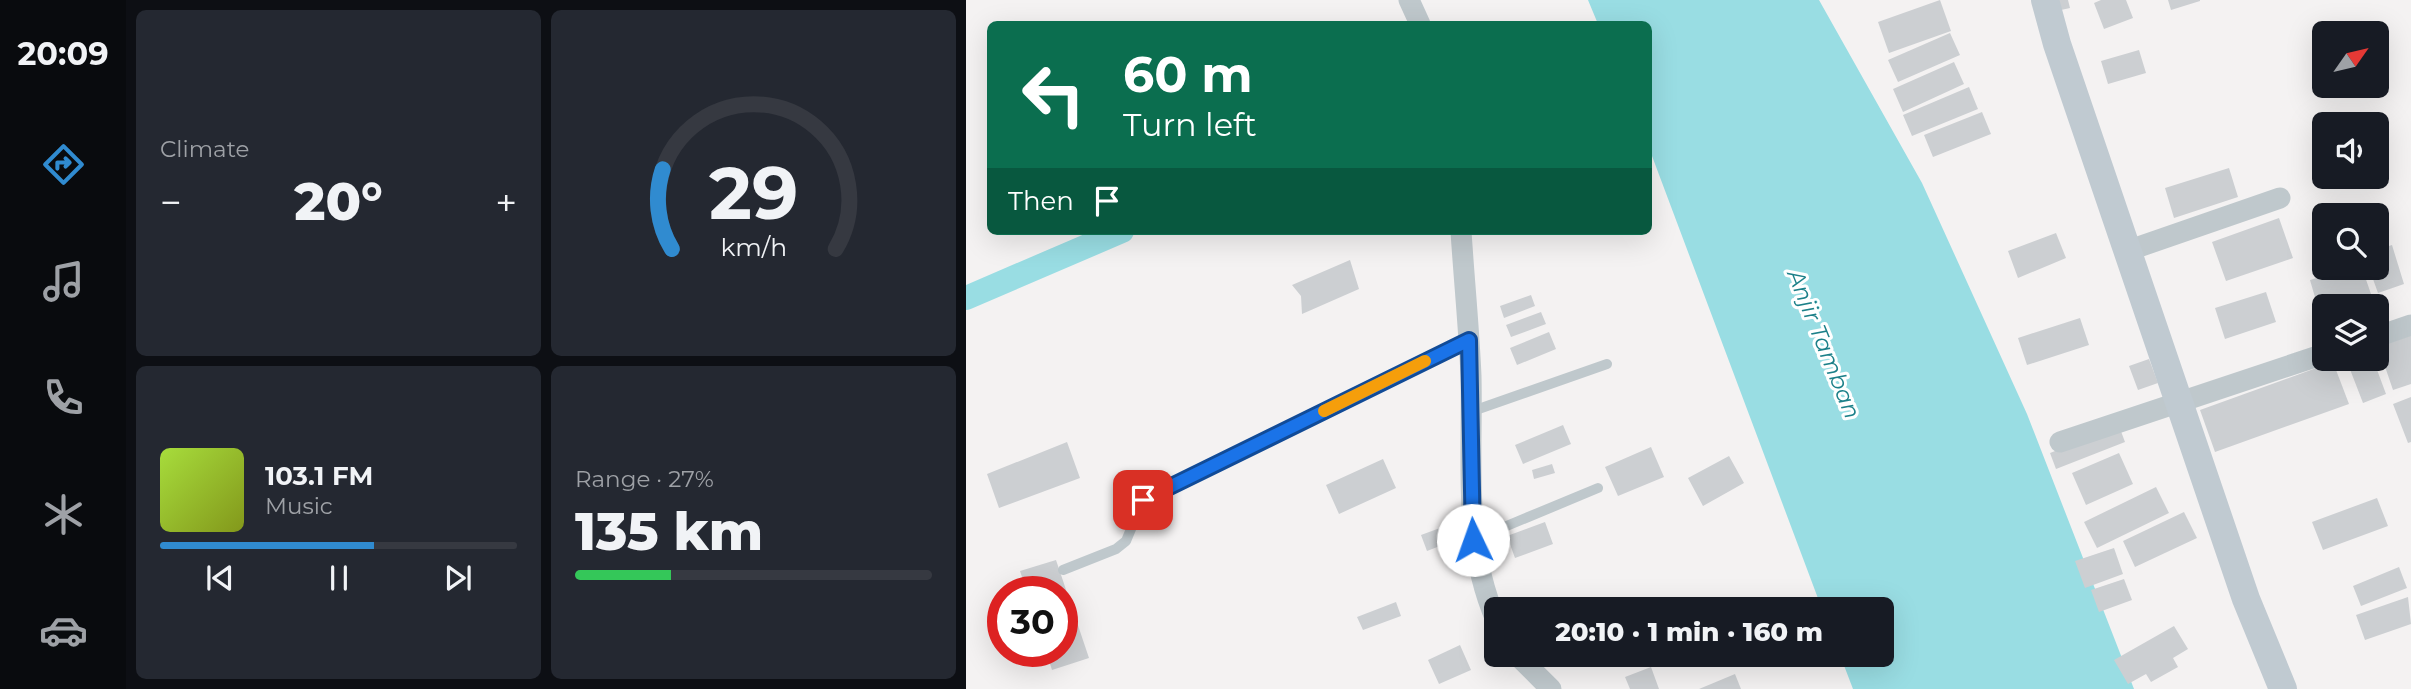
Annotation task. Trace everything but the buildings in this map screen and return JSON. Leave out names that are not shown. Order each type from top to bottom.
[{"type":"street","points":[[1409,0],[1419,21]]},
{"type":"street","points":[[2045,0],[2057,44],[2245,599],[2283,689]]},
{"type":"street","points":[[2127,251],[2280,198]]},
{"type":"street","points":[[1461,235],[1469,340],[1473,540],[1486,597]]},
{"type":"street","points":[[2389,333],[2411,325]]},
{"type":"street","points":[[2060,442],[2312,359]]},
{"type":"street","points":[[1529,667],[1551,689]]},
{"type":"lane","points":[[1063,570],[1116,550],[1126,541],[1143,500],[1469,340]]},
{"type":"lane","points":[[1470,412],[1607,363]]},
{"type":"lane","points":[[1473,540],[1598,488]]},
{"type":"water","name":"Anjir Tamban","points":[[1588,0],[1819,0],[1922,183],[2027,414],[2134,689],[1853,689],[1845,667],[1894,667],[1894,597],[1817,597],[1652,156],[1652,21],[1597,21]]},
{"type":"waterway","points":[[966,298],[1113,235]]},
{"type":"slow traffic","points":[[1324,411],[1425,361]]},
{"type":"route","points":[[1143,500],[1469,340],[1469,475],[1473,540]]}]
